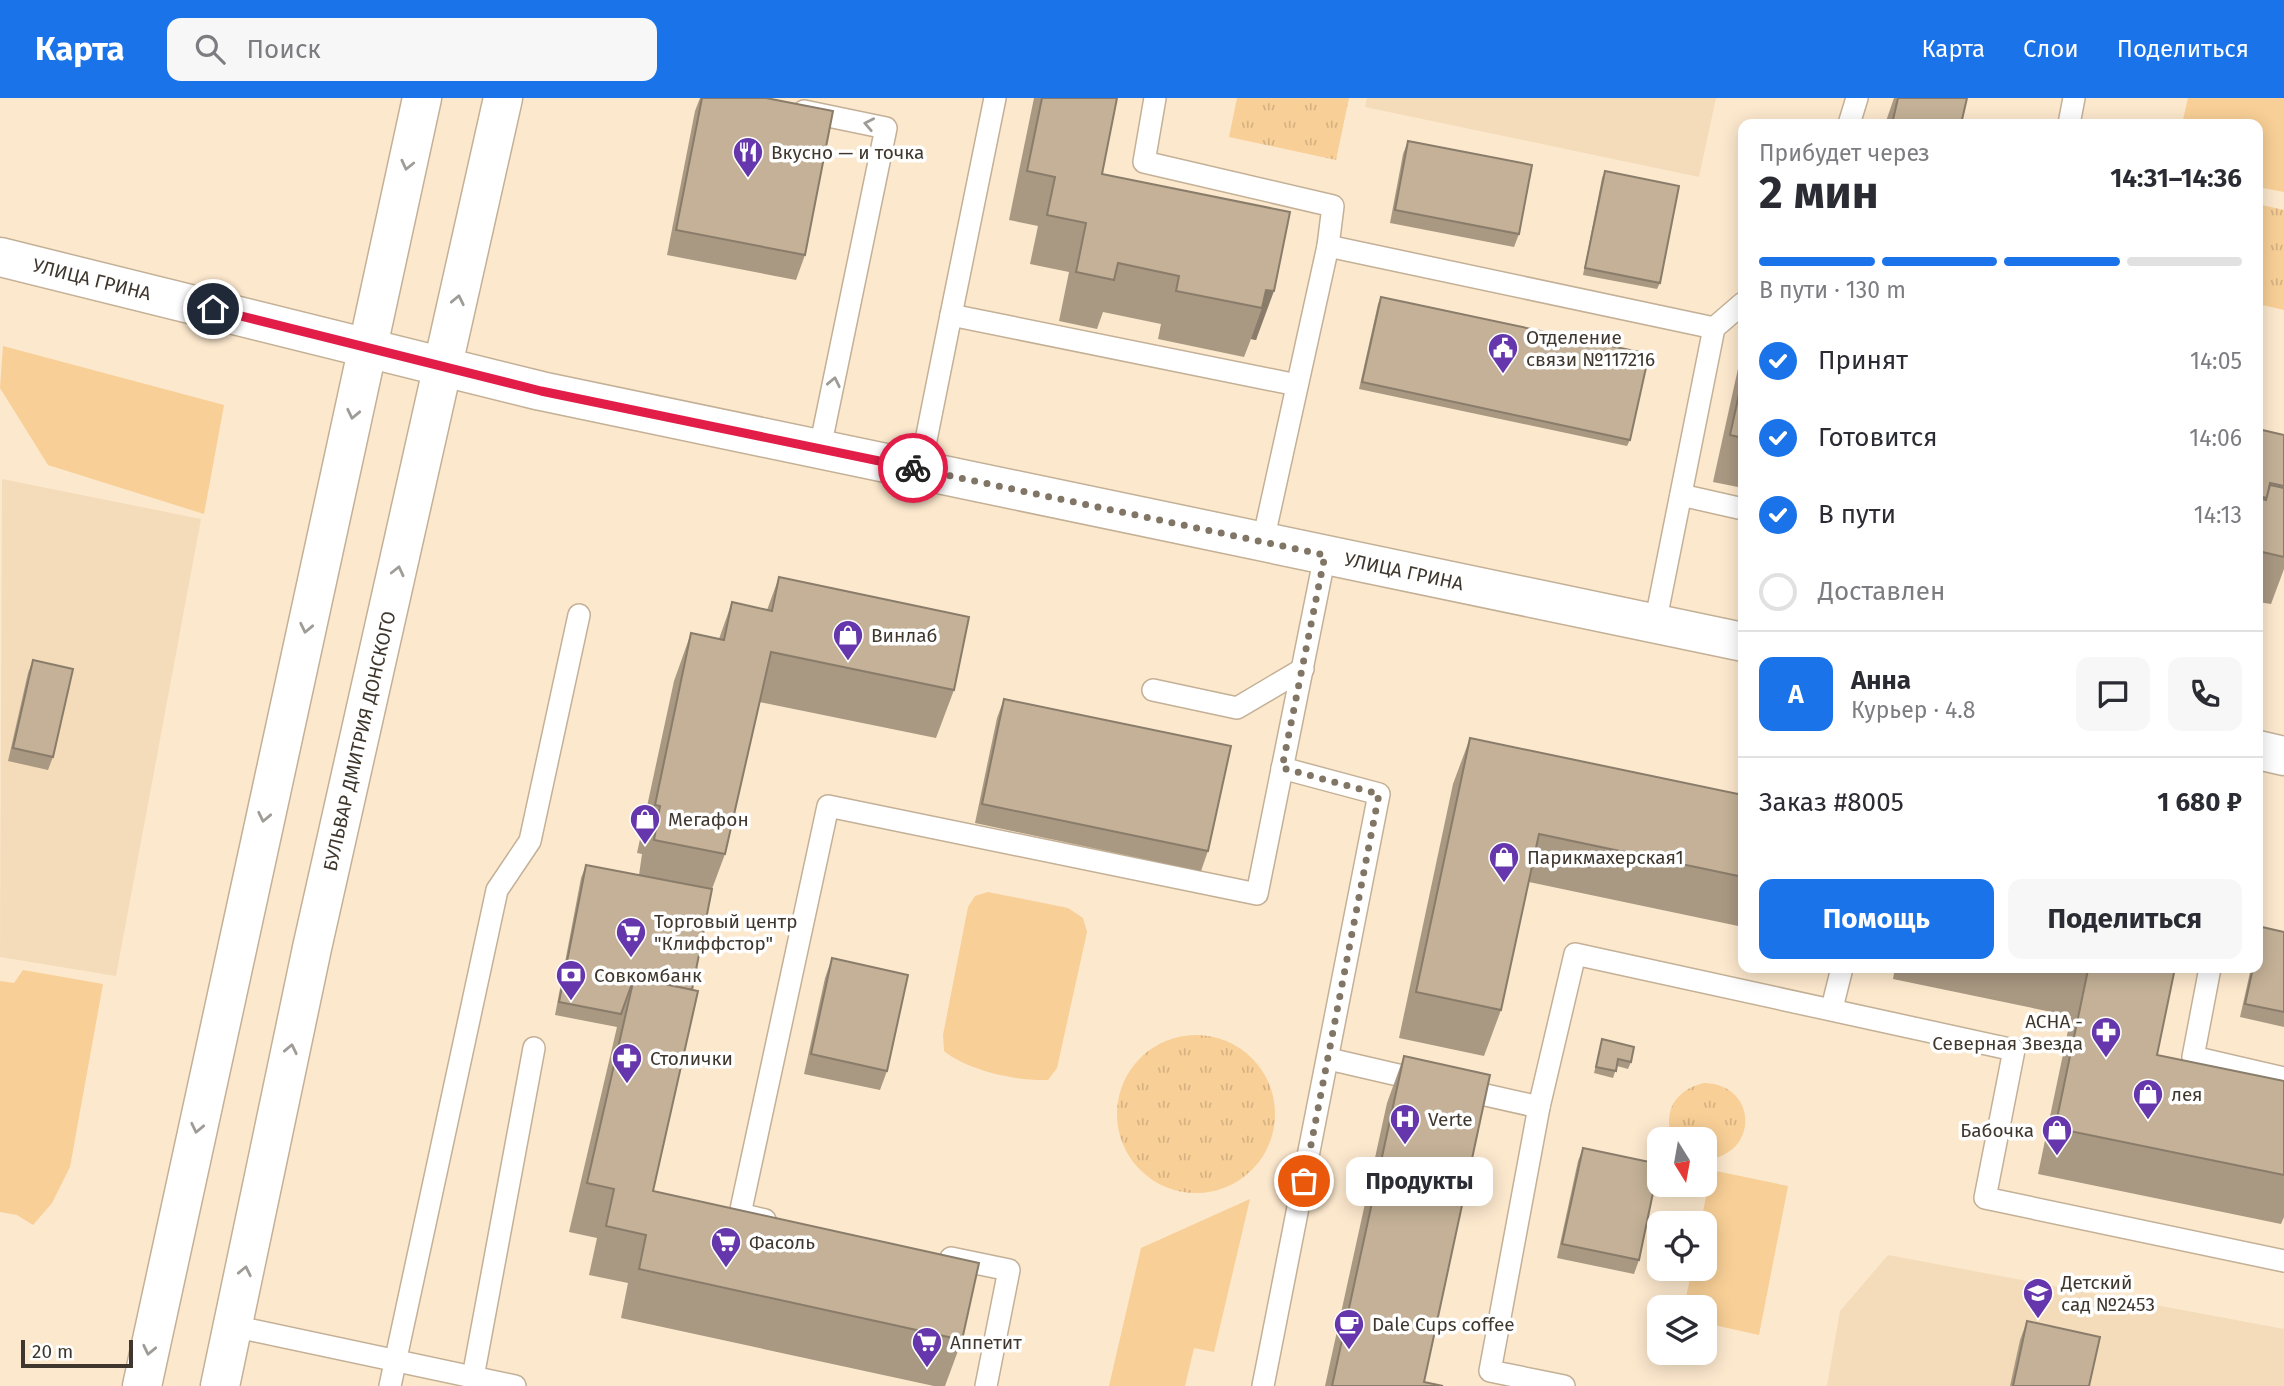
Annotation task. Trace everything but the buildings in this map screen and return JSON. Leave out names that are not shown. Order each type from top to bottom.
[{"type":"street","points":[[142,1386],[422,98]]},
{"type":"street","name":"БУЛЬВАР ДМИТРИЯ ДОНСКОГО","points":[[220,1386],[315,936],[503,98]]},
{"type":"street","name":"УЛИЦА ГРИНА","points":[[0,257],[541,391],[1738,641]]},
{"type":"lane","points":[[920,470],[995,98]]},
{"type":"lane","points":[[1155,98],[1144,162],[1334,206],[1328,246],[1263,541]]},
{"type":"lane","points":[[1851,119],[1857,98]]},
{"type":"lane","points":[[2070,119],[2074,98]]},
{"type":"lane","points":[[778,106],[886,128],[820,448]]},
{"type":"lane","points":[[1328,246],[1714,328]]},
{"type":"lane","points":[[1655,624],[1714,328],[1738,307]]},
{"type":"lane","points":[[951,315],[1297,385]]},
{"type":"lane","points":[[1681,495],[1738,508]]},
{"type":"lane","points":[[781,1223],[740,1214],[828,806],[1256,894],[1325,555]]},
{"type":"lane","points":[[390,1386],[497,890],[530,841],[579,615]]},
{"type":"lane","points":[[1153,690],[1237,708],[1303,669]]},
{"type":"lane","points":[[1263,1386],[1379,794],[1282,768]]},
{"type":"lane","points":[[1564,1386],[1490,1371],[1539,1107],[1575,954],[1832,1008],[2014,1050],[1985,1198],[2284,1261]]},
{"type":"lane","points":[[1832,1008],[1841,973]]},
{"type":"lane","points":[[2209,973],[2193,1057],[2284,1078]]},
{"type":"lane","points":[[473,1377],[534,1048]]},
{"type":"lane","points":[[1329,1059],[1539,1107]]},
{"type":"lane","points":[[928,1254],[1009,1270],[986,1386]]},
{"type":"lane","points":[[233,1326],[515,1386]]},
{"type":"shaded area","points":[[1367,98],[1716,98],[1699,177],[1365,107]]},
{"type":"shaded area","points":[[2,479],[201,519],[116,976],[0,957]]},
{"type":"shaded area","name":"Детский сад №2453","points":[[1888,1255],[2284,1329],[2284,1386],[1827,1386],[1840,1311]]},
{"type":"green space","points":[[1237,98],[1349,98],[1336,160],[1229,137]]},
{"type":"green space","points":[[2188,98],[2284,98],[2284,192],[2263,188],[2263,119],[2183,119]]},
{"type":"green space","points":[[2263,205],[2284,210],[2284,310],[2263,305]]},
{"type":"green space","points":[[3,346],[224,405],[204,514],[48,465],[0,388]]},
{"type":"green space","points":[[988,892],[1068,908],[1083,918],[1087,932],[1057,1068],[1048,1080],[1022,1079],[993,1073],[966,1064],[944,1051],[943,1035],[968,907],[975,896]]},
{"type":"green space","points":[[23,970],[103,984],[70,1167],[52,1203],[33,1225],[17,1215],[0,1212],[0,981],[14,983]]},
{"type":"green space","points":[[1196,1035],[1226,1041],[1252,1058],[1269,1084],[1275,1114],[1269,1144],[1252,1170],[1226,1187],[1196,1193],[1166,1187],[1140,1170],[1123,1144],[1117,1114],[1123,1084],[1140,1058],[1166,1041]]},
{"type":"green space","points":[[1704,1083],[1722,1086],[1735,1095],[1743,1106],[1743,1134],[1736,1146],[1723,1155],[1717,1157],[1717,1127],[1670,1127],[1669,1119],[1674,1103],[1694,1086]]},
{"type":"green space","points":[[1717,1171],[1788,1186],[1759,1335],[1717,1326],[1717,1295],[1687,1295],[1689,1281],[1717,1281],[1717,1211],[1703,1211],[1706,1197],[1717,1197]]},
{"type":"green space","points":[[1250,1199],[1214,1352],[1194,1348],[1185,1386],[1109,1386],[1141,1248]]},
{"type":"way so far","points":[[913,468],[1325,555],[1282,768],[1379,794],[1304,1181]]},
{"type":"place","name":"Вкусно — и точка","points":[[748,179]]},
{"type":"place","name":"Отделение связи №117216","points":[[1503,375]]},
{"type":"place","name":"Винлаб","points":[[848,662]]},
{"type":"place","name":"Мегафон","points":[[645,846]]},
{"type":"place","name":"Парикмахерская1","points":[[1504,884]]},
{"type":"place","name":"Торговый центр \"Клиффстор\"","points":[[631,959]]},
{"type":"place","name":"Совкомбанк","points":[[571,1002]]},
{"type":"place","name":"АСНА - Северная Звезда","points":[[2106,1059]]},
{"type":"place","name":"Столички","points":[[627,1085]]},
{"type":"place","name":"лея","points":[[2148,1121]]},
{"type":"place","name":"Verte","points":[[1405,1146]]},
{"type":"place","name":"Бабочка","points":[[2057,1157]]},
{"type":"place","name":"Продукты","points":[[1304,1181]]},
{"type":"place","name":"Фасоль","points":[[726,1269]]},
{"type":"place","name":"Детский сад №2453","points":[[2038,1320]]},
{"type":"place","name":"Dale Cups coffee","points":[[1349,1351]]},
{"type":"place","name":"Аппетит","points":[[927,1369]]},
{"type":"route","points":[[213,309],[541,391],[913,468]]}]
